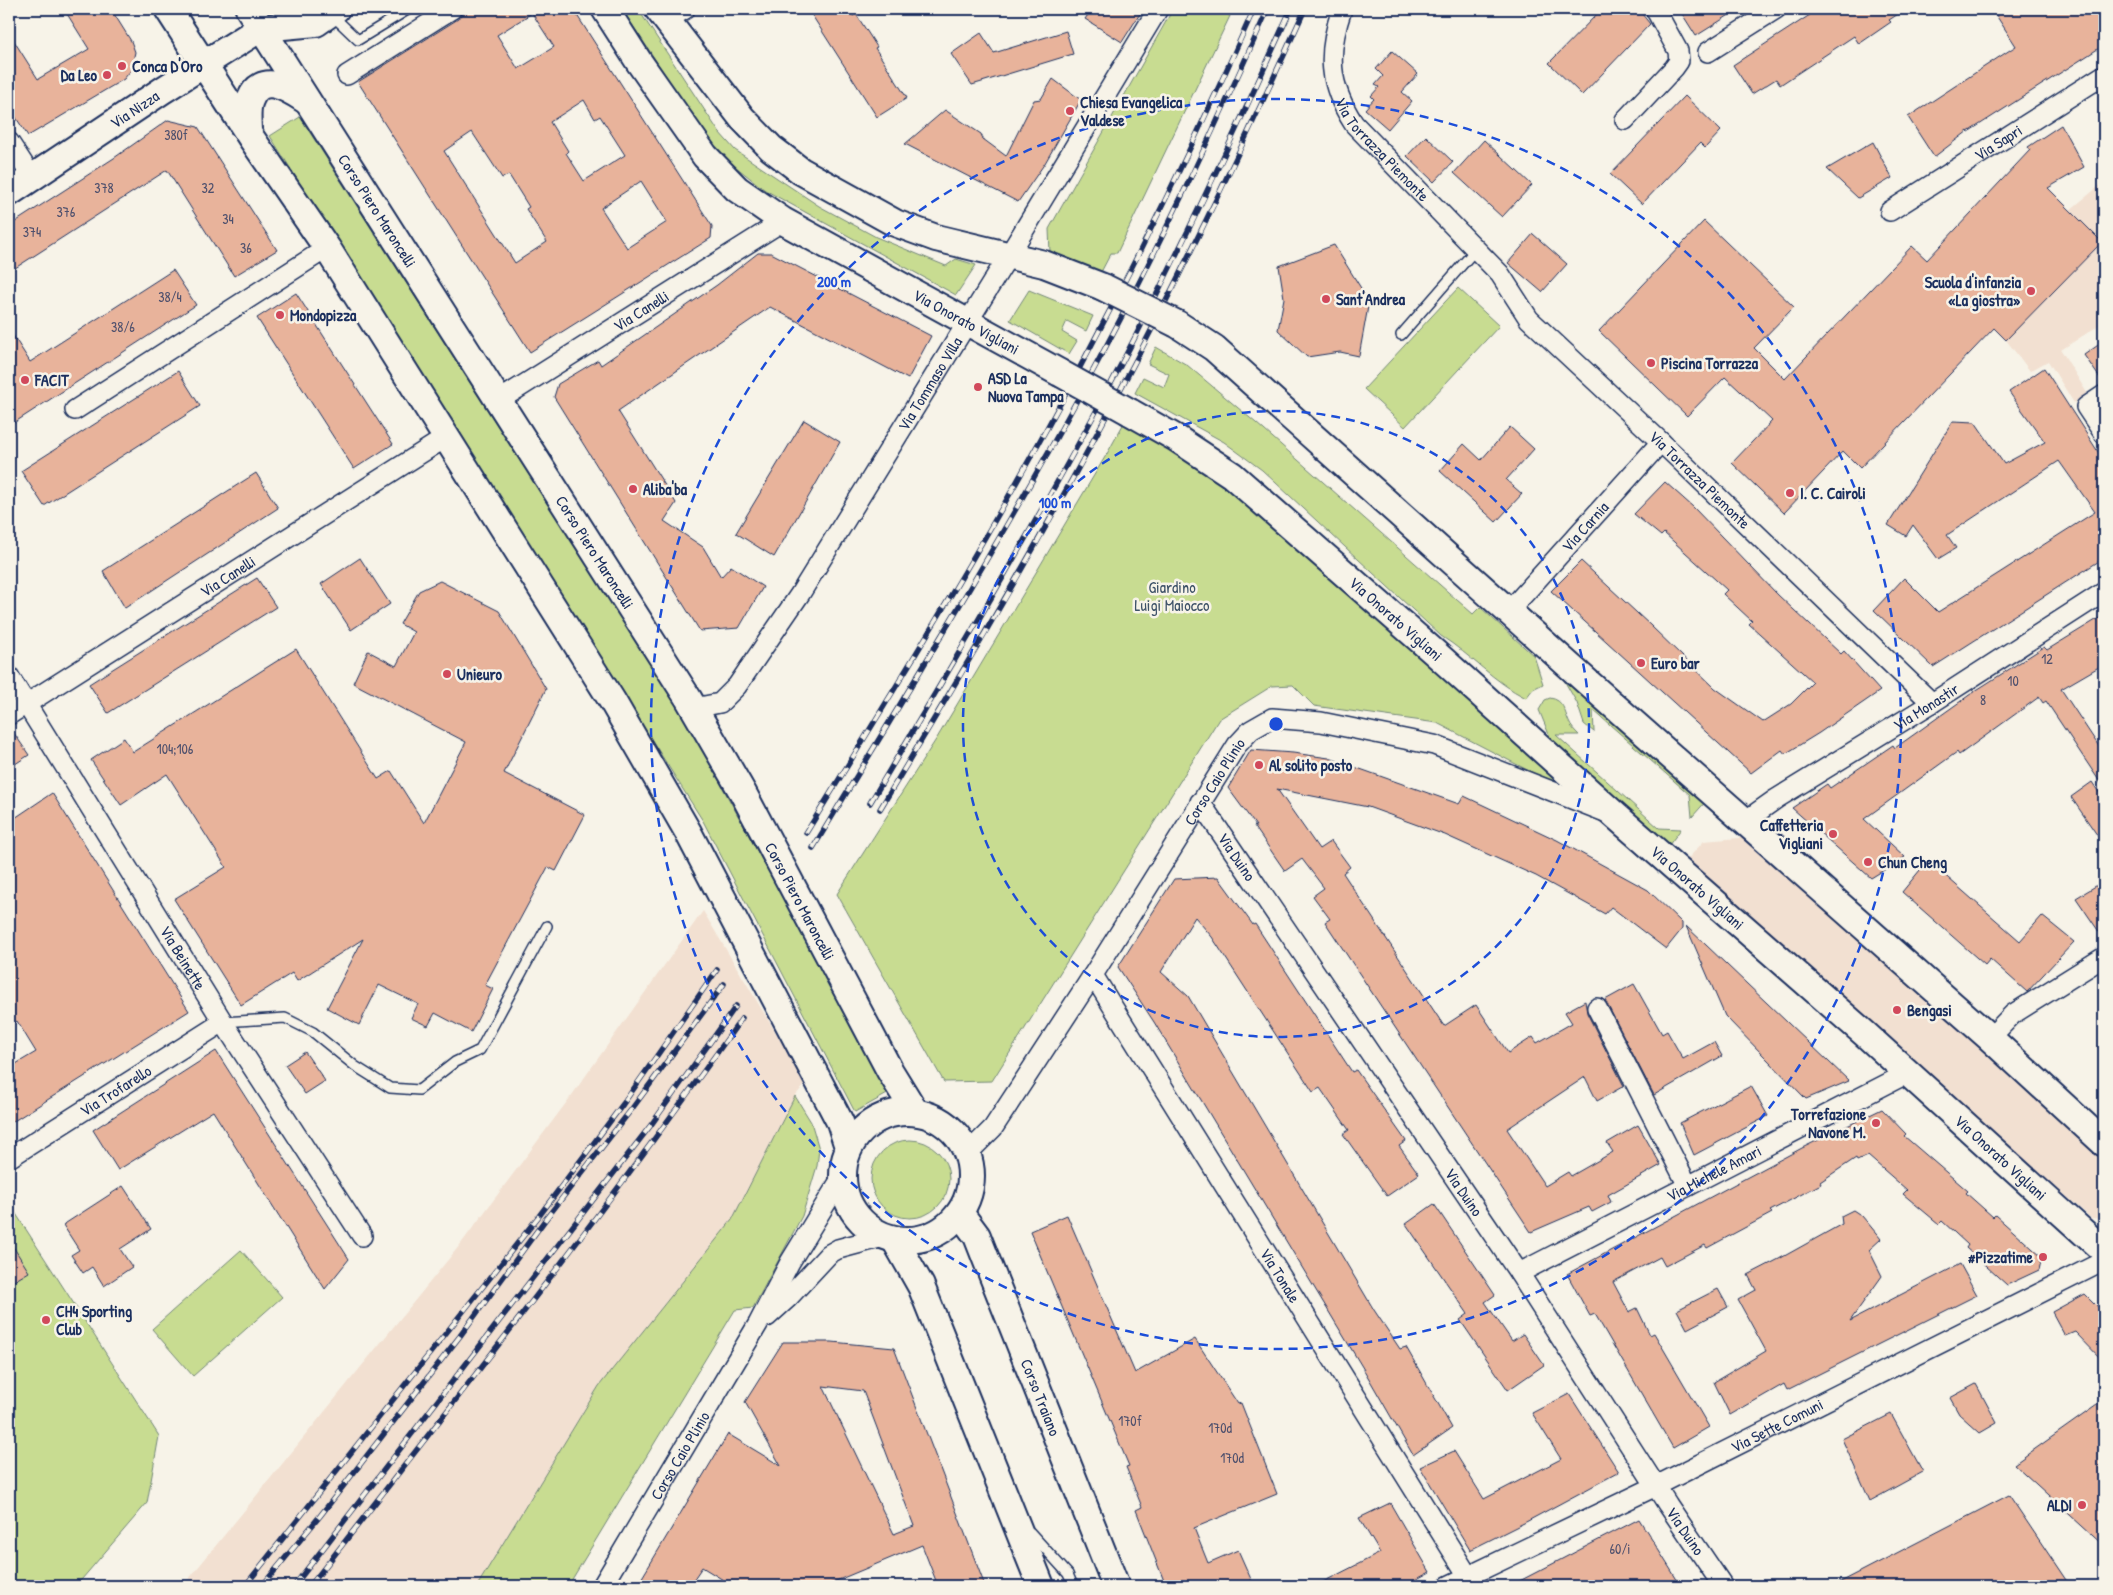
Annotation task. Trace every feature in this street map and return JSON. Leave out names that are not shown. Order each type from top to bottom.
[{"type":"main road","points":[[168,9],[248,132],[327,248],[613,702],[688,832],[840,1122],[848,1147]]},
{"type":"main road","name":"Via Onorato Vigliani","points":[[605,9],[639,62],[705,156],[737,189],[783,222],[1130,412],[1176,438],[1232,475],[1908,1073],[2104,1251]]},
{"type":"main road","name":"Via Nizza","points":[[9,192],[204,64],[261,15],[316,23],[333,11]]},
{"type":"main road","points":[[669,13],[742,118],[771,148],[802,171],[896,222],[936,238],[1044,264],[1103,286],[1177,324],[1214,348],[1508,612],[1990,1038],[2104,1143]]},
{"type":"main road","name":"Corso Piero Maroncelli","points":[[261,15],[309,103],[694,708],[744,793],[890,1071],[914,1110]]},
{"type":"main road","points":[[248,132],[249,101],[254,92],[262,86],[272,83],[287,87],[309,103]]},
{"type":"main road","points":[[914,1110],[929,1114],[944,1124],[957,1137],[973,1169],[973,1185],[968,1200],[949,1223],[926,1237],[913,1240],[889,1239],[875,1233],[850,1208],[842,1177],[848,1147],[859,1132],[871,1122],[884,1115],[914,1110]]},
{"type":"main road","name":"Corso Traiano","points":[[960,1212],[977,1236],[1116,1586]]},
{"type":"main road","points":[[889,1239],[921,1286],[1041,1586]]},
{"type":"street","points":[[347,75],[452,9]]},
{"type":"street","name":"Via Tommaso Villa","points":[[694,708],[720,703],[737,686],[800,594],[1010,255],[1158,9]]},
{"type":"street","name":"Via Torrazza Piemonte","points":[[1342,9],[1335,28],[1332,69],[1335,86],[1342,105],[1354,124],[1500,274],[1529,319],[1661,442],[1932,703]]},
{"type":"street","points":[[1625,120],[1679,61],[1678,51],[1655,9]]},
{"type":"street","points":[[1708,52],[1776,9]]},
{"type":"street","name":"Via Sapri","points":[[1890,211],[2104,75]]},
{"type":"street","points":[[9,142],[32,177]]},
{"type":"street","name":"Via Canelli","points":[[498,401],[783,222]]},
{"type":"street","points":[[75,410],[327,248]]},
{"type":"street","points":[[2104,395],[2086,407],[2104,434]]},
{"type":"street","name":"Via Canelli","points":[[9,715],[445,438]]},
{"type":"street","name":"Via Carnia","points":[[1508,612],[1661,442]]},
{"type":"street","name":"Via Monastir","points":[[1745,821],[1776,799],[1932,703],[2104,592]]},
{"type":"street","name":"Via Beinette","points":[[9,676],[223,1022],[362,1236]]},
{"type":"street","name":"Corso Caio Plinio","points":[[967,1154],[994,1128],[1093,975],[1237,745],[1251,730],[1272,718],[1321,722],[1434,745],[1616,816]]},
{"type":"street","name":"Via Duino","points":[[1200,802],[1519,1273],[1656,1486],[1723,1586]]},
{"type":"street","points":[[1990,1038],[2013,1014],[2104,957]]},
{"type":"street","name":"Via Tonale","points":[[1093,975],[1468,1576]]},
{"type":"street","points":[[1597,1008],[1688,1186]]},
{"type":"street","name":"Via Trofarello","points":[[9,1158],[223,1022]]},
{"type":"street","name":"Via Michele Amari","points":[[1519,1273],[1908,1073]]},
{"type":"street","name":"Corso Caio Plinio","points":[[602,1586],[758,1324],[790,1262],[842,1177]]},
{"type":"street","name":"Corso Caio Plinio","points":[[758,1324],[788,1298],[829,1254],[838,1249],[889,1239]]},
{"type":"street","name":"Via Sette Comuni","points":[[1448,1586],[1656,1486],[2104,1261]]},
{"type":"lane","name":"Via Nizza","points":[[333,11],[358,40],[408,9]]},
{"type":"lane","points":[[1402,335],[1476,249]]},
{"type":"lane","points":[[223,1022],[285,1018],[314,1032],[355,1066],[390,1088],[419,1090],[455,1062],[480,1050],[547,926]]},
{"type":"lane","points":[[1012,1514],[1068,1574],[1073,1586]]},
{"type":"shaded area","name":"Scuola d'infanzia «La giostra»","points":[[2020,161],[2070,210],[2104,182],[2104,322],[2061,350],[2087,393],[2074,403],[2048,361],[2030,371],[2006,340],[1928,259]]},
{"type":"shaded area","name":"Bengasi","points":[[1751,837],[2104,1156],[2104,1219],[2091,1218],[1684,863],[1704,841]]},
{"type":"shaded area","points":[[703,911],[806,1083],[795,1096],[732,1220],[599,1386],[477,1586],[183,1586],[460,1245],[572,1095]]},
{"type":"green space","points":[[622,9],[638,9],[719,132],[735,150],[819,206],[876,237],[946,266],[956,259],[976,265],[956,295],[765,190],[731,163],[708,140]]},
{"type":"green space","points":[[1173,9],[1222,9],[1230,16],[1117,253],[1111,253],[1100,274],[1050,253],[1049,229]]},
{"type":"green space","points":[[300,117],[687,722],[889,1093],[855,1112],[703,821],[270,136]]},
{"type":"green space","points":[[1458,288],[1499,326],[1405,427],[1364,389]]},
{"type":"green space","points":[[1029,290],[1093,316],[1086,331],[1067,321],[1062,332],[1077,341],[1069,354],[1010,320]]},
{"type":"green space","points":[[1156,347],[1187,365],[1256,423],[1473,614],[1480,607],[1534,656],[1543,684],[1533,689],[1526,698],[1514,692],[1441,636],[1262,470],[1224,442],[1135,393],[1143,377],[1164,387],[1169,374],[1148,364]]},
{"type":"green space","name":"Giardino Luigi Maiocco","points":[[1130,412],[1176,438],[1616,816],[1437,723],[1314,706],[1293,685],[1272,686],[1219,719],[992,1081],[944,1082],[837,894],[937,738]]},
{"type":"green space","points":[[1561,675],[1708,799],[1692,817],[1690,795],[1593,710],[1594,732],[1584,724],[1577,703]]},
{"type":"green space","points":[[1555,699],[1561,704],[1571,726],[1579,735],[1556,735],[1659,828],[1681,829],[1666,849],[1550,737],[1539,710],[1545,700]]},
{"type":"green space","points":[[795,1096],[811,1122],[819,1149],[817,1166],[802,1216],[753,1308],[735,1310],[568,1586],[477,1586],[599,1386],[732,1220]]},
{"type":"green space","points":[[902,1140],[918,1140],[932,1146],[943,1157],[949,1171],[949,1187],[943,1201],[932,1212],[918,1218],[902,1218],[888,1212],[877,1201],[871,1187],[871,1171],[877,1157],[888,1146]]},
{"type":"green space","name":"CH4 Sporting Club","points":[[9,1203],[159,1436],[147,1503],[76,1586],[9,1586]]},
{"type":"green space","points":[[241,1250],[282,1297],[193,1376],[152,1329]]},
{"type":"building","points":[[64,9],[111,9],[131,41],[135,52],[131,70],[124,79],[28,136],[9,107],[9,33],[38,79],[89,49]]},
{"type":"building","points":[[463,9],[573,9],[712,226],[711,238],[530,352],[358,82],[458,19]],"holes":[[[532,13],[554,47],[518,69],[497,35]],[[584,100],[595,119],[600,116],[625,155],[584,181],[566,153],[568,151],[550,122]],[[472,132],[502,178],[509,175],[529,207],[526,209],[547,242],[515,263],[444,151]],[[641,181],[667,222],[627,248],[601,208]]]},
{"type":"building","points":[[808,9],[848,9],[853,16],[856,14],[907,98],[877,117]]},
{"type":"building","points":[[1092,9],[1143,9],[1122,42],[1085,19]]},
{"type":"building","points":[[1602,9],[1638,9],[1650,24],[1582,95],[1549,63]]},
{"type":"building","points":[[1679,9],[1739,9],[1696,36]]},
{"type":"building","points":[[1819,9],[1906,9],[1859,44],[1854,36],[1780,85],[1776,79],[1752,94],[1733,65]]},
{"type":"building","points":[[1992,9],[2104,9],[2104,45],[1968,131],[1934,157],[1908,117],[2016,46]]},
{"type":"building","points":[[1066,31],[1073,54],[972,85],[951,54],[981,33],[994,53]]},
{"type":"building","points":[[1392,51],[1418,74],[1402,92],[1412,101],[1388,129],[1365,109],[1374,99],[1371,96],[1379,87],[1375,85],[1383,76],[1376,69]]},
{"type":"building","points":[[1053,79],[1081,100],[1045,163],[1018,202],[905,144],[945,110],[981,134],[983,139],[1006,156],[1034,100],[1041,99]]},
{"type":"building","points":[[1685,96],[1721,131],[1705,148],[1700,143],[1642,204],[1610,174]]},
{"type":"building","points":[[168,120],[198,127],[277,250],[234,276],[167,170],[9,272],[9,226],[114,158]]},
{"type":"building","points":[[2061,125],[2084,167],[2048,188],[2102,242],[2006,340],[1994,328],[1860,468],[1843,451],[1784,513],[1732,463],[1772,421],[1725,377],[1687,416],[1599,331],[1704,221],[1794,307],[1754,348],[1785,379],[1912,246],[1927,260],[2030,150],[2028,147]]},
{"type":"building","points":[[1426,136],[1453,162],[1434,182],[1407,156]]},
{"type":"building","points":[[1484,140],[1532,185],[1502,217],[1454,173]]},
{"type":"building","points":[[1873,142],[1892,178],[1858,198],[1827,169]]},
{"type":"building","points":[[1533,234],[1567,264],[1542,292],[1508,263]]},
{"type":"building","name":"Sant'Andrea","points":[[1334,245],[1369,301],[1359,356],[1340,352],[1307,357],[1278,330],[1284,298],[1279,266]]},
{"type":"building","points":[[758,253],[771,253],[931,336],[908,379],[770,307],[618,411],[676,503],[664,521],[703,547],[721,577],[731,566],[763,587],[739,628],[700,631],[554,397],[558,384],[598,360],[601,365],[717,285]]},
{"type":"building","points":[[173,270],[196,305],[9,426],[9,329],[30,362]]},
{"type":"building","points":[[296,293],[393,444],[354,469],[257,318]]},
{"type":"building","points":[[2104,341],[2104,384],[2084,355]]},
{"type":"building","points":[[2044,368],[2104,461],[2104,558],[1933,667],[1874,610],[1904,578],[1938,612],[2095,512],[2059,461],[1947,535],[1956,548],[1938,559],[1913,525],[1906,536],[1888,525],[1953,421],[1975,422],[2004,464],[2045,442],[2009,392]]},
{"type":"building","points":[[178,371],[200,406],[44,506],[21,471]]},
{"type":"building","points":[[804,420],[840,442],[774,557],[736,533]]},
{"type":"building","points":[[1510,427],[1534,449],[1506,480],[1522,494],[1496,522],[1440,471],[1464,444],[1481,460]]},
{"type":"building","points":[[256,473],[278,508],[125,608],[103,571]]},
{"type":"building","points":[[1665,482],[1693,507],[1778,595],[1841,654],[1844,651],[1880,691],[1785,754],[1782,750],[1751,773],[1551,591],[1581,561],[1715,688],[1763,722],[1791,704],[1813,682],[1749,624],[1752,621],[1723,594],[1727,590],[1664,533],[1661,536],[1634,514]]},
{"type":"building","points":[[360,558],[390,604],[351,630],[321,584]]},
{"type":"building","points":[[257,578],[276,607],[108,713],[89,684]]},
{"type":"building","points":[[440,581],[499,611],[546,689],[504,773],[585,815],[556,871],[548,867],[485,985],[493,989],[471,1032],[435,1013],[428,1026],[411,1018],[418,1004],[379,985],[359,1025],[327,1008],[363,939],[297,981],[292,973],[241,1005],[174,899],[226,867],[167,774],[121,805],[91,760],[124,738],[133,752],[296,649],[378,779],[391,771],[424,823],[466,742],[353,683],[368,651],[396,666],[414,632],[400,624],[419,591]]},
{"type":"building","points":[[2104,615],[2104,664],[2061,689],[2104,754],[2104,788],[2046,701],[2043,703],[2039,697],[1959,755],[1957,752],[1864,819],[1905,857],[1871,878],[1792,808],[1827,784],[1830,788],[1893,745],[1895,748],[1975,691],[2044,647],[2047,650]]},
{"type":"building","points":[[9,726],[29,755],[9,768]]},
{"type":"building","points":[[1251,750],[1329,758],[1459,804],[1464,796],[1557,840],[1648,890],[1682,923],[1682,929],[1666,949],[1611,907],[1605,914],[1536,876],[1445,835],[1368,807],[1277,789],[1319,849],[1331,841],[1350,867],[1343,873],[1444,1026],[1476,1005],[1508,1053],[1533,1037],[1537,1043],[1572,1023],[1565,1012],[1585,1001],[1587,1013],[1624,1086],[1597,1101],[1585,1077],[1507,1129],[1545,1186],[1568,1172],[1571,1176],[1613,1152],[1607,1143],[1638,1125],[1661,1165],[1608,1195],[1611,1202],[1592,1212],[1589,1207],[1531,1232],[1325,922],[1330,919],[1313,896],[1324,888],[1302,859],[1285,871],[1254,826],[1256,826],[1228,788]]},
{"type":"building","points":[[2092,782],[2104,800],[2104,845],[2071,797]]},
{"type":"building","points":[[52,793],[189,1011],[9,1124],[9,1068],[36,1052],[17,1021],[9,1026],[9,822]]},
{"type":"building","points":[[1925,864],[1932,864],[2020,941],[2042,916],[2074,942],[2027,992],[1990,959],[1985,965],[1902,892]]},
{"type":"building","points":[[1218,877],[1253,925],[1255,924],[1352,1072],[1356,1070],[1406,1141],[1399,1146],[1419,1174],[1387,1196],[1343,1134],[1349,1130],[1320,1088],[1313,1092],[1212,937],[1195,917],[1161,972],[1188,996],[1374,1310],[1400,1349],[1406,1347],[1452,1428],[1413,1455],[1364,1370],[1154,1022],[1118,967],[1174,879]]},
{"type":"building","points":[[2104,881],[2104,939],[2076,898]]},
{"type":"building","points":[[1686,926],[1849,1081],[1806,1099],[1725,1016]]},
{"type":"building","points":[[1634,984],[1662,1034],[1667,1031],[1683,1059],[1714,1042],[1722,1056],[1654,1095],[1605,1000]]},
{"type":"building","points":[[216,1051],[349,1259],[325,1289],[213,1111],[118,1170],[93,1130]]},
{"type":"building","points":[[305,1052],[325,1081],[305,1094],[285,1065]]},
{"type":"building","points":[[1751,1086],[1768,1116],[1694,1155],[1680,1123]]},
{"type":"building","points":[[1882,1109],[1906,1134],[1904,1136],[1968,1191],[1966,1193],[1993,1217],[1995,1215],[2042,1257],[2039,1270],[2007,1285],[1966,1248],[1968,1245],[1942,1221],[1939,1224],[1903,1194],[1907,1190],[1868,1156],[1857,1161],[1856,1158],[1820,1182],[1821,1184],[1707,1248],[1705,1245],[1665,1266],[1660,1257],[1613,1282],[1629,1312],[1637,1308],[1650,1335],[1654,1333],[1709,1427],[1673,1448],[1595,1314],[1590,1316],[1567,1274],[1802,1148]]},
{"type":"building","points":[[123,1186],[151,1229],[120,1249],[132,1267],[104,1286],[92,1267],[83,1273],[71,1255],[79,1250],[63,1225]]},
{"type":"building","points":[[1434,1204],[1495,1295],[1485,1302],[1512,1341],[1523,1334],[1544,1365],[1508,1390],[1460,1320],[1468,1314],[1406,1224]]},
{"type":"building","points":[[1853,1210],[1862,1216],[1881,1239],[1869,1250],[1882,1276],[1850,1321],[1960,1264],[1977,1295],[1787,1390],[1784,1384],[1730,1415],[1714,1382],[1766,1351],[1738,1300],[1756,1290],[1748,1275],[1842,1224],[1841,1216]]},
{"type":"building","points":[[1067,1215],[1135,1373],[1195,1339],[1238,1404],[1241,1403],[1277,1494],[1194,1528],[1208,1563],[1238,1550],[1254,1586],[1166,1586],[1136,1510],[1142,1507],[1126,1467],[1129,1466],[1030,1231]]},
{"type":"building","points":[[9,1240],[29,1272],[9,1284]]},
{"type":"building","points":[[1718,1289],[1728,1307],[1687,1329],[1677,1310]]},
{"type":"building","points":[[2085,1294],[2104,1313],[2104,1362],[2075,1332],[2065,1336],[2052,1312]]},
{"type":"building","points":[[783,1342],[832,1342],[894,1348],[985,1586],[938,1586],[922,1545],[824,1586],[733,1586],[702,1567],[689,1586],[637,1586],[728,1434],[781,1466],[745,1402]],"holes":[[[823,1386],[863,1391],[914,1526],[894,1534]]]},
{"type":"building","points":[[1976,1384],[1997,1423],[1980,1433],[1959,1414],[1950,1398]]},
{"type":"building","points":[[1569,1394],[1619,1472],[1470,1550],[1420,1467],[1454,1451],[1484,1499],[1561,1459],[1532,1413]]},
{"type":"building","name":"ALDI","points":[[2104,1400],[2104,1546],[2014,1464]]},
{"type":"building","points":[[1891,1414],[1923,1472],[1870,1501],[1842,1439]]},
{"type":"building","points":[[2009,1495],[2070,1586],[1833,1586]]},
{"type":"building","points":[[1390,1503],[1430,1572],[1404,1586],[1315,1586],[1380,1553],[1359,1518]]},
{"type":"building","points":[[1639,1519],[1681,1586],[1510,1586]]},
{"type":"railway","points":[[806,833],[938,617],[1048,427],[1170,190],[1254,9]]},
{"type":"railway","points":[[813,848],[988,557],[1088,380],[1182,196],[1268,9]]},
{"type":"railway","points":[[870,803],[961,650],[1107,391],[1202,202],[1291,9]]},
{"type":"railway","points":[[880,809],[1002,603],[1118,394],[1214,203],[1305,9]]},
{"type":"railway","points":[[245,1586],[539,1216],[623,1104],[717,970]]},
{"type":"railway","points":[[262,1586],[320,1516],[460,1336],[545,1220],[631,1110],[724,984]]},
{"type":"railway","points":[[294,1586],[651,1125],[736,1006]]},
{"type":"railway","points":[[310,1586],[583,1234],[742,1018]]},
{"type":"place","name":"Conca D'Oro","points":[[122,66]]},
{"type":"place","name":"Da Leo","points":[[107,75]]},
{"type":"place","name":"Chiesa Evangelica Valdese","points":[[1070,111]]},
{"type":"place","name":"Scuola d'infanzia «La giostra»","points":[[2031,291]]},
{"type":"place","name":"Sant'Andrea","points":[[1326,299]]},
{"type":"place","name":"Mondopizza","points":[[280,315]]},
{"type":"place","name":"Piscina Torrazza","points":[[1651,363]]},
{"type":"place","name":"FACIT","points":[[25,380]]},
{"type":"place","name":"ASD La Nuova Tampa","points":[[978,387]]},
{"type":"place","name":"Aliba'ba","points":[[633,489]]},
{"type":"place","name":"I. C. Cairoli","points":[[1790,493]]},
{"type":"place","name":"Euro bar","points":[[1641,663]]},
{"type":"place","name":"Unieuro","points":[[447,674]]},
{"type":"place","name":"Al solito posto","points":[[1259,765]]},
{"type":"place","name":"Caffetteria Vigliani","points":[[1833,834]]},
{"type":"place","name":"Chun Cheng","points":[[1868,862]]},
{"type":"place","name":"Bengasi","points":[[1897,1010]]},
{"type":"place","name":"Torrefazione Navone M.","points":[[1876,1123]]},
{"type":"place","name":"#Pizzatime","points":[[2043,1257]]},
{"type":"place","name":"CH4 Sporting Club","points":[[46,1320]]},
{"type":"place","name":"ALDI","points":[[2082,1505]]}]
